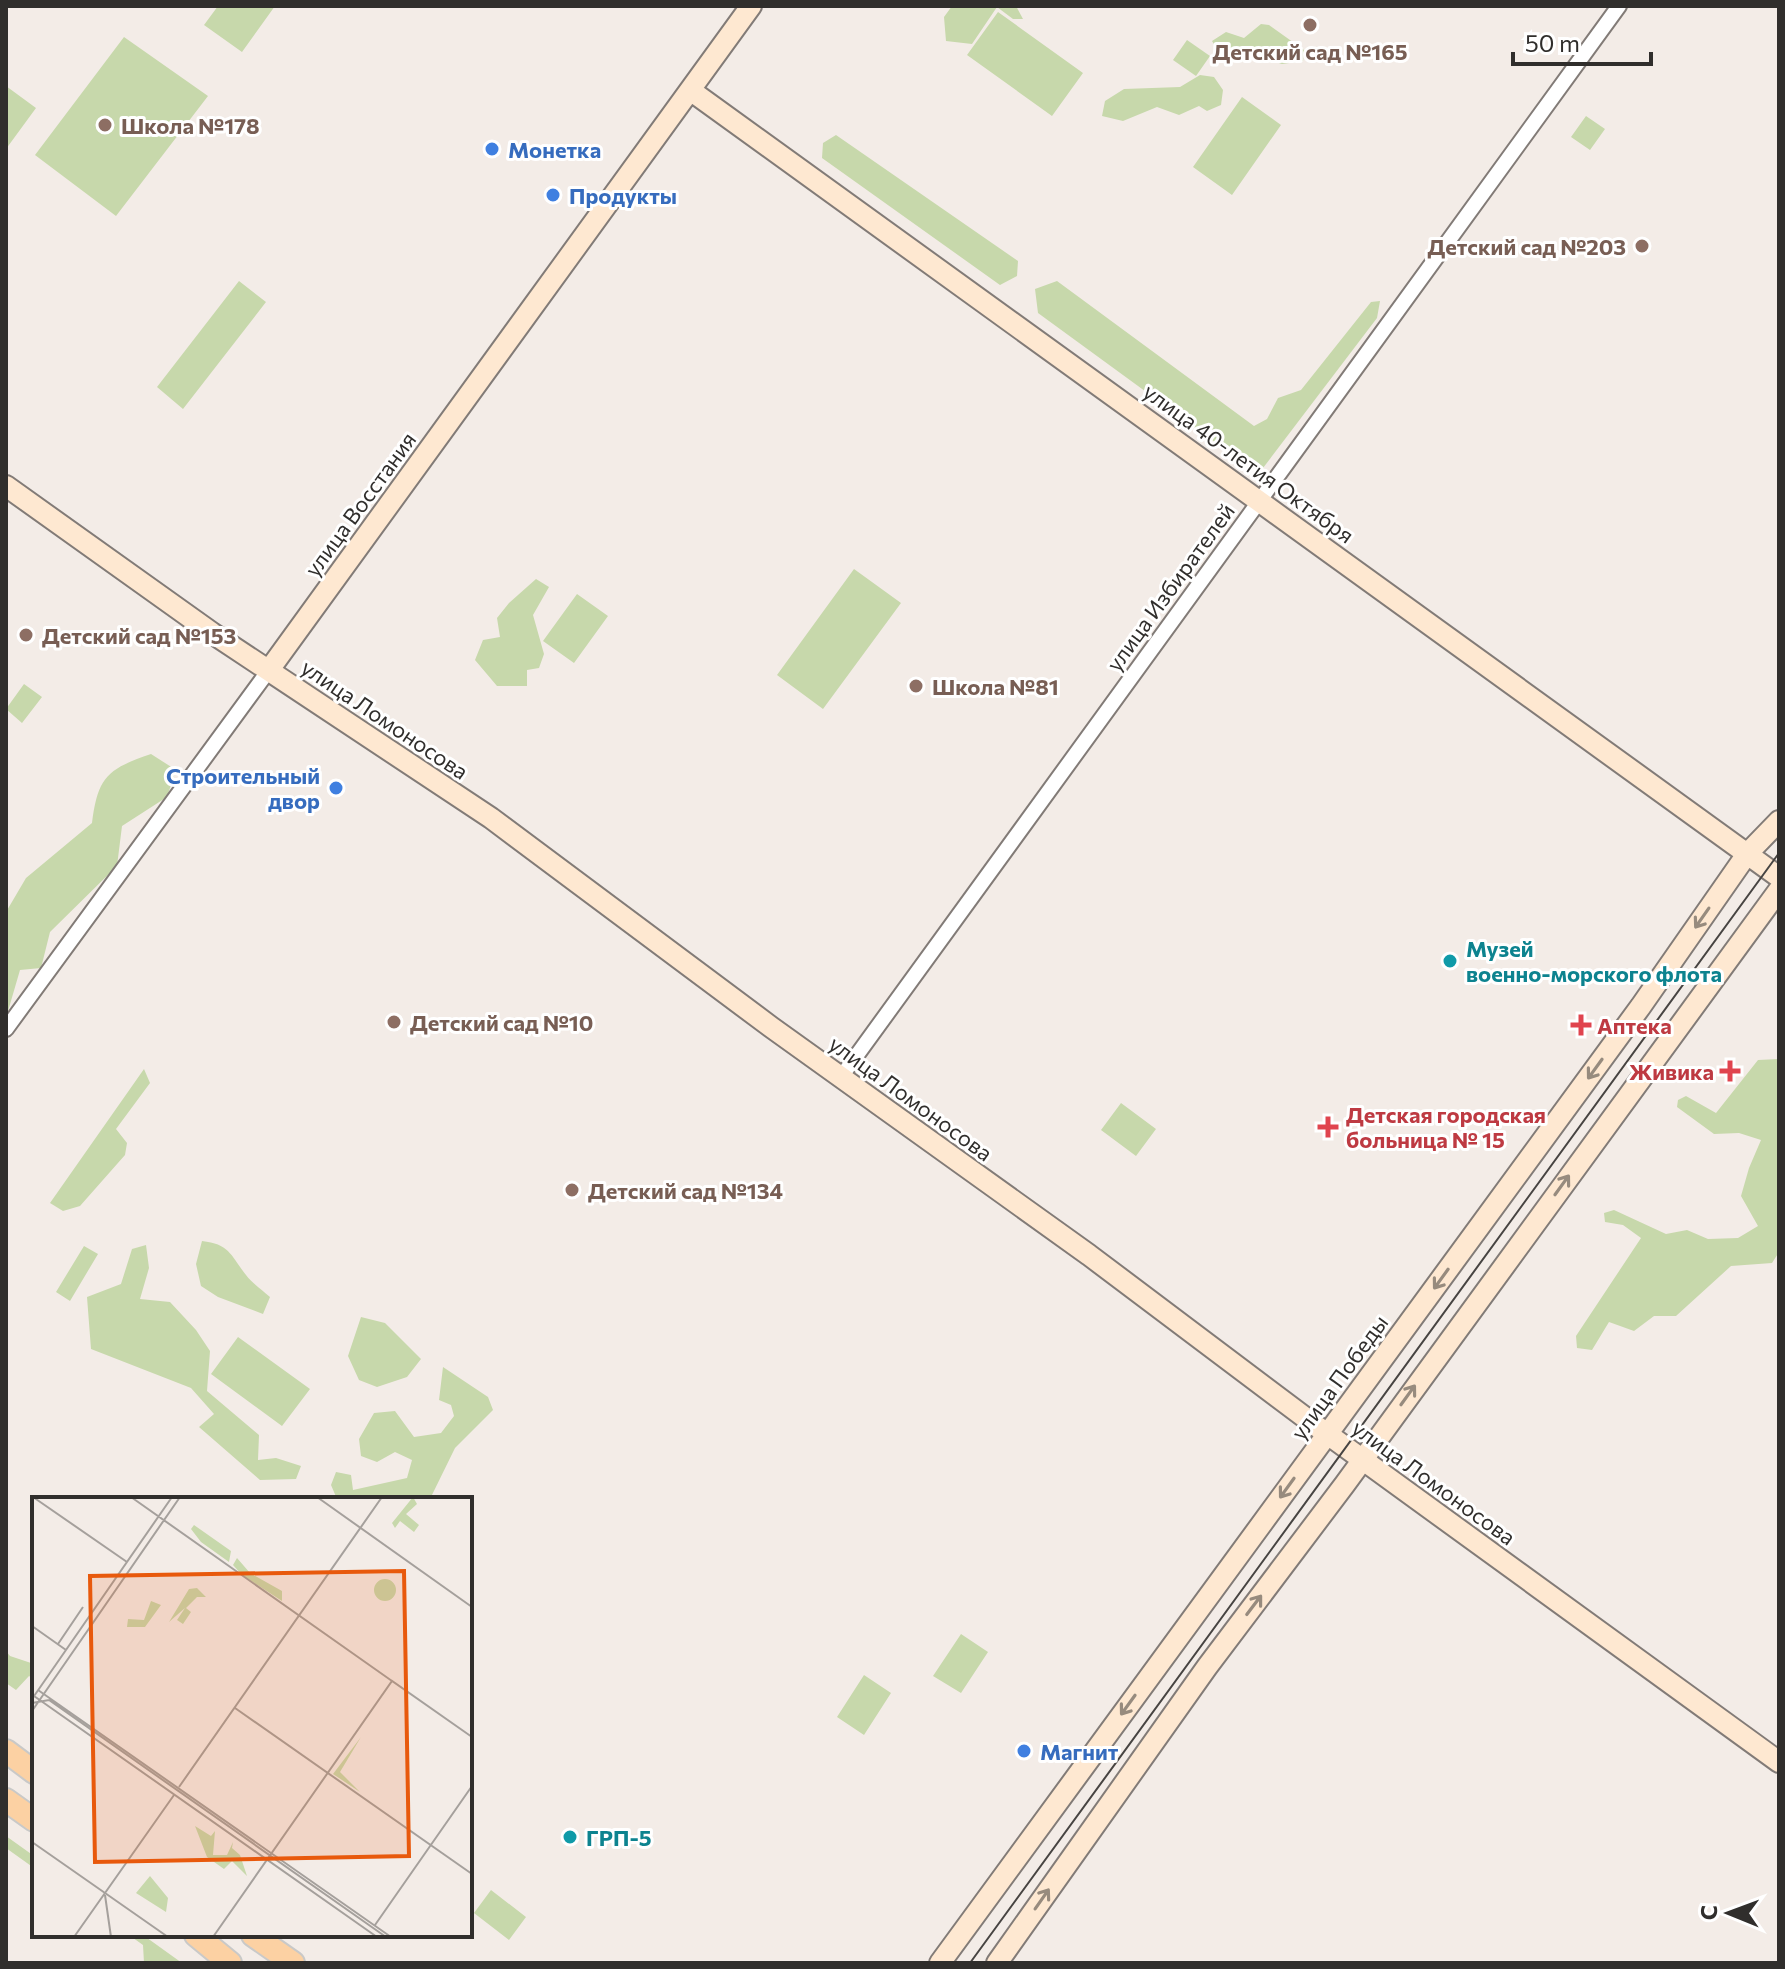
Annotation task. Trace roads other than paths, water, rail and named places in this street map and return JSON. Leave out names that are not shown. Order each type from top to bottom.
[{"type":"main road","name":"улица Восстания","points":[[269,670],[751,6]]},
{"type":"main road","name":"улица 40-летия Октября","points":[[690,90],[1779,877]]},
{"type":"main road","name":"улица Ломоносова","points":[[6,486],[212,633],[491,818],[841,1077],[1089,1255],[1327,1434],[1779,1762]]},
{"type":"main road","name":"улица Победы","points":[[940,1963],[1641,1006],[1747,854],[1779,821]]},
{"type":"main road","points":[[997,1963],[1207,1667],[1779,890]]},
{"type":"main road","points":[[6,1751],[32,1770]]},
{"type":"main road","points":[[6,1800],[32,1819]]},
{"type":"main road","points":[[198,1937],[230,1963]]},
{"type":"main road","points":[[256,1937],[293,1963]]},
{"type":"street","name":"улица Избирателей","points":[[841,1077],[1619,6]]},
{"type":"street","name":"улица Восстания","points":[[6,1029],[269,670]]},
{"type":"tram line","points":[[970,1963],[1779,853]]},
{"type":"place","name":"Детский сад №165","points":[[1310,25]]},
{"type":"place","name":"Школа №178","points":[[105,125]]},
{"type":"place","name":"Монетка","points":[[492,149]]},
{"type":"place","name":"Продукты","points":[[553,195]]},
{"type":"place","name":"Детский сад №203","points":[[1642,246]]},
{"type":"place","name":"Детский сад №153","points":[[26,635]]},
{"type":"place","name":"Школа №81","points":[[916,686]]},
{"type":"place","name":"Строительный двор","points":[[336,788]]},
{"type":"place","name":"Музей военно-морского флота","points":[[1450,961]]},
{"type":"place","name":"Детский сад №10","points":[[394,1022]]},
{"type":"place","name":"Аптека","points":[[1581,1025]]},
{"type":"place","name":"Живика","points":[[1730,1071]]},
{"type":"place","name":"Детская городская больница № 15","points":[[1328,1127]]},
{"type":"place","name":"Детский сад №134","points":[[572,1190]]},
{"type":"place","name":"Магнит","points":[[1024,1751]]},
{"type":"place","name":"ГРП-5","points":[[570,1837]]}]
